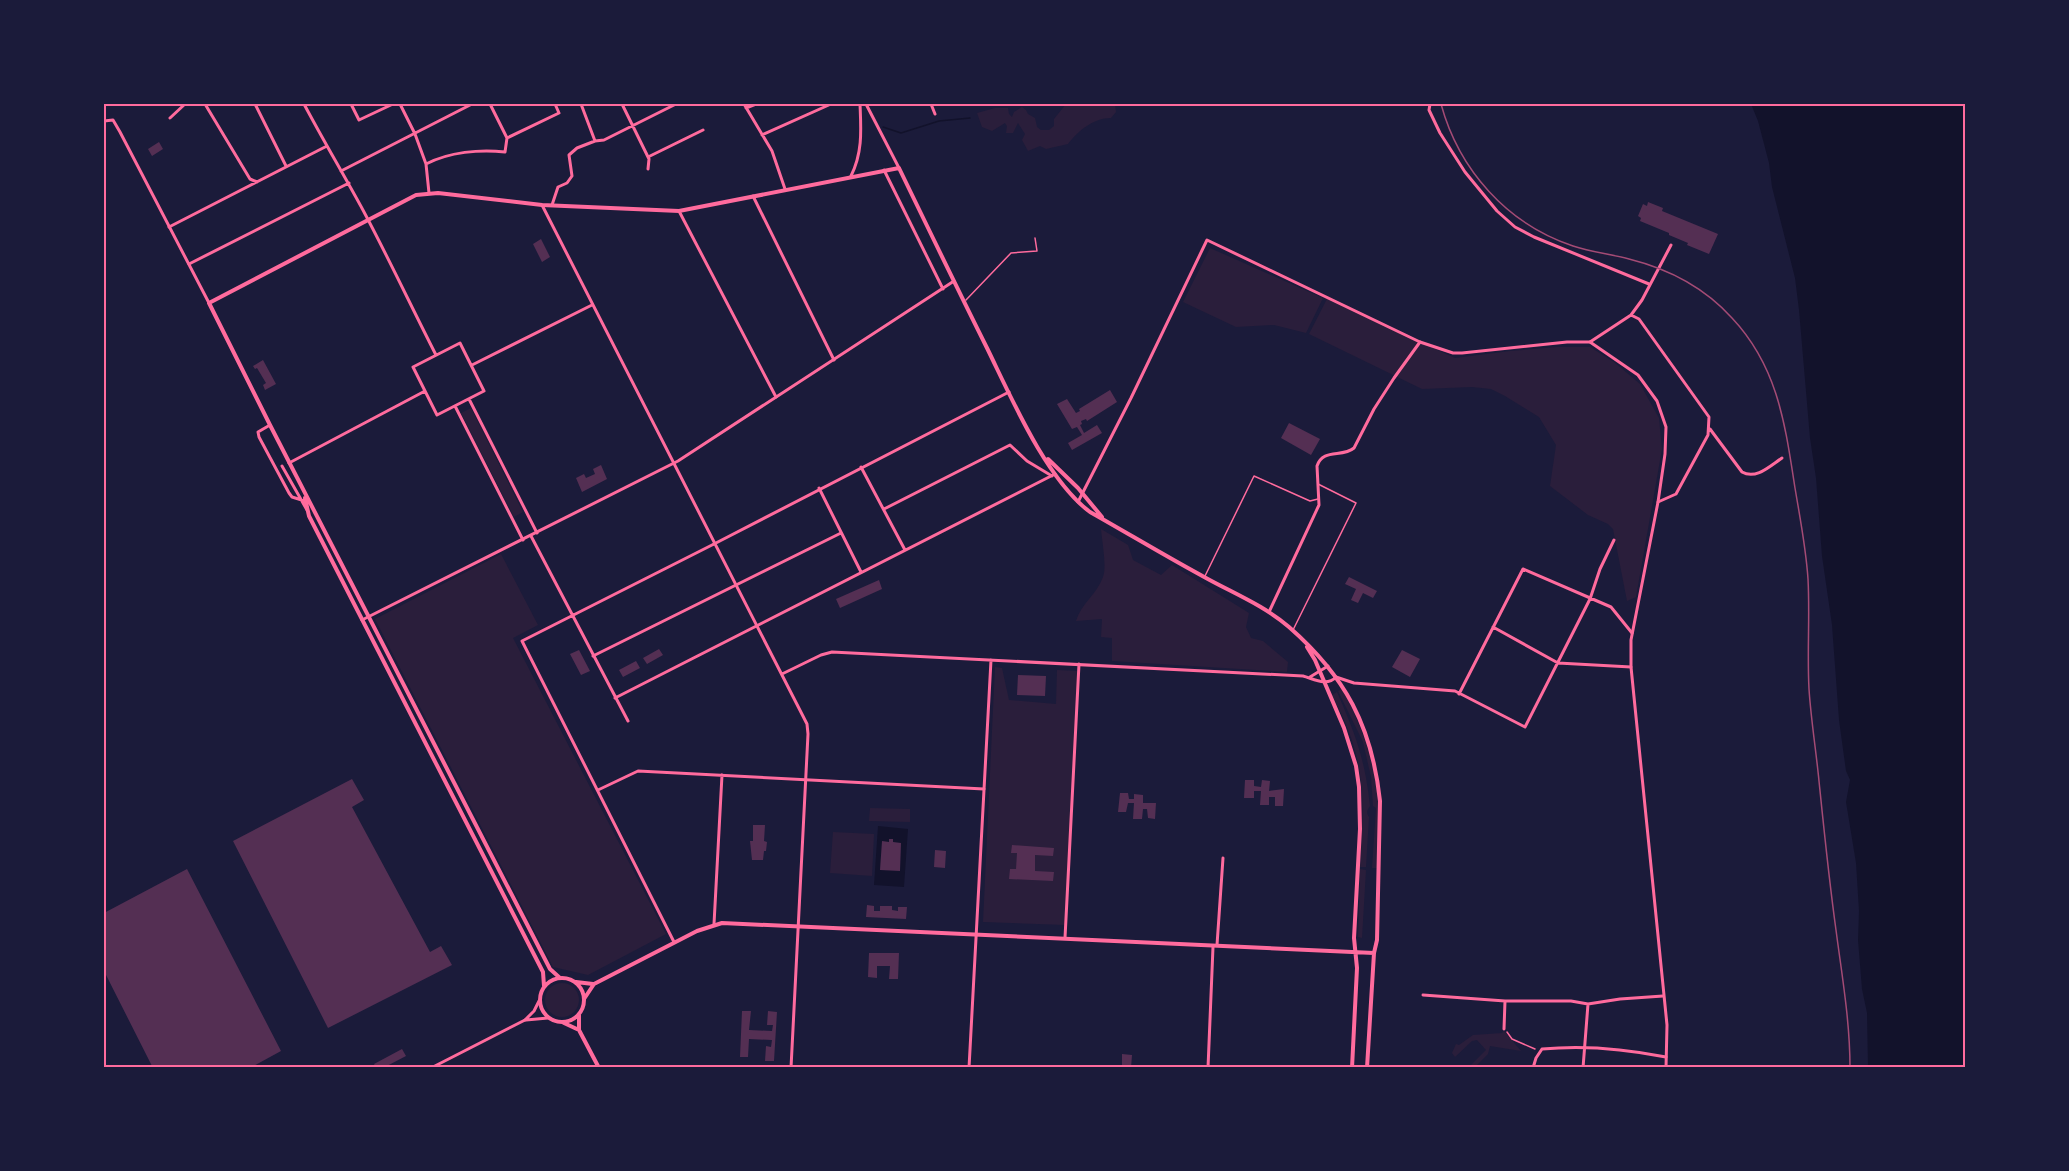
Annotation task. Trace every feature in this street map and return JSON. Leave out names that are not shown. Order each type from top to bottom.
[{"type":"main road","points":[[593,984],[560,978],[549,969],[209,303],[416,195],[429,193],[542,205],[679,211],[899,168],[1023,421],[1054,475],[1077,502],[1104,520],[1269,614],[1292,631],[1328,666],[1351,700],[1370,744],[1378,779],[1381,825],[1377,940],[1374,953],[1368,1068]]},
{"type":"main road","points":[[1042,452],[1104,520]]},
{"type":"main road","points":[[304,492],[308,512],[543,972],[544,986],[539,1001],[542,1011],[554,1022],[579,1030]]},
{"type":"main road","points":[[1305,644],[1325,683],[1351,745],[1359,787],[1360,829],[1354,938],[1357,954],[1352,1068]]},
{"type":"main road","points":[[598,1068],[579,1030],[579,1014],[584,999],[593,984],[714,924],[1374,953]]},
{"type":"main road","points":[[544,986],[560,978]]},
{"type":"main road","points":[[574,981],[581,989],[584,999]]},
{"type":"main road","points":[[563,1023],[579,1014]]},
{"type":"street","points":[[170,118],[185,104]]},
{"type":"street","points":[[204,104],[250,179],[257,182]]},
{"type":"street","points":[[255,104],[287,167]]},
{"type":"street","points":[[304,104],[369,221],[436,356]]},
{"type":"street","points":[[351,104],[359,120],[393,104]]},
{"type":"street","points":[[400,104],[415,134],[426,164],[429,193]]},
{"type":"street","points":[[341,171],[472,104]]},
{"type":"street","points":[[426,164],[452,154],[505,152],[507,138],[490,104]]},
{"type":"street","points":[[507,138],[559,113],[555,104]]},
{"type":"street","points":[[581,104],[595,141]]},
{"type":"street","points":[[622,104],[648,157],[648,169]]},
{"type":"street","points":[[552,205],[558,187],[567,183],[572,176],[569,155],[577,148],[604,140],[676,104]]},
{"type":"street","points":[[744,104],[772,151],[785,189]]},
{"type":"street","points":[[746,108],[756,104]]},
{"type":"street","points":[[762,135],[831,104]]},
{"type":"street","points":[[851,176],[859,157],[861,141],[860,104]]},
{"type":"street","points":[[866,104],[899,168]]},
{"type":"street","points":[[930,104],[935,114]]},
{"type":"street","points":[[1430,104],[1429,110],[1440,133],[1465,172],[1497,211],[1515,227],[1649,284]]},
{"type":"street","points":[[104,121],[113,120],[209,303]]},
{"type":"street","points":[[648,157],[704,130]]},
{"type":"street","points":[[169,227],[326,147]]},
{"type":"street","points":[[884,170],[943,288]]},
{"type":"street","points":[[189,264],[349,183]]},
{"type":"street","points":[[753,196],[834,360]]},
{"type":"street","points":[[542,205],[807,724],[791,1068]]},
{"type":"street","points":[[679,211],[776,397]]},
{"type":"street","points":[[1077,502],[1131,398],[1207,240],[1420,342],[1453,353],[1567,342],[1590,342],[1638,375],[1657,401],[1666,427],[1658,502],[1632,633],[1631,667],[1666,1025],[1666,1068]]},
{"type":"street","points":[[1590,342],[1632,315],[1671,245]]},
{"type":"street","points":[[362,620],[674,464],[954,281]]},
{"type":"street","points":[[471,365],[592,305]]},
{"type":"street","points":[[1632,315],[1639,319],[1709,417],[1708,435],[1676,494],[1658,502]]},
{"type":"street","points":[[1269,614],[1319,505],[1317,466],[1319,460],[1323,455],[1349,452],[1354,448],[1374,409],[1420,342]]},
{"type":"street","points":[[460,343],[471,365],[484,391],[437,415],[413,367],[460,343]]},
{"type":"street","points":[[289,463],[425,391]]},
{"type":"street","points":[[674,942],[522,641],[1009,392]]},
{"type":"street","points":[[469,399],[537,533]]},
{"type":"street","points":[[455,406],[523,540]]},
{"type":"street","points":[[270,425],[258,432],[289,493],[292,497],[306,501],[311,506]]},
{"type":"street","points":[[1708,428],[1742,472],[1749,476],[1755,475],[1782,458]]},
{"type":"street","points":[[884,509],[1010,445],[1027,461],[1054,475]]},
{"type":"street","points":[[282,466],[308,512]]},
{"type":"street","points":[[861,467],[905,550]]},
{"type":"street","points":[[615,698],[1061,471]]},
{"type":"street","points":[[819,488],[861,572]]},
{"type":"street","points":[[593,656],[841,533]]},
{"type":"street","points":[[531,536],[628,721]]},
{"type":"street","points":[[782,674],[832,652],[1308,677],[1325,683],[1332,682],[1336,677],[1354,683],[1455,692],[1525,727],[1590,599],[1600,569],[1614,540]]},
{"type":"street","points":[[1459,694],[1523,569],[1611,607],[1632,633]]},
{"type":"street","points":[[1493,627],[1558,663],[1631,667]]},
{"type":"street","points":[[969,1068],[991,660]]},
{"type":"street","points":[[1065,940],[1079,664]]},
{"type":"street","points":[[1308,677],[1328,666]]},
{"type":"street","points":[[598,790],[638,771],[984,789]]},
{"type":"street","points":[[714,924],[722,775]]},
{"type":"street","points":[[1208,1068],[1223,858]]},
{"type":"street","points":[[1424,994],[1504,1001],[1571,1001],[1588,1004],[1663,996]]},
{"type":"street","points":[[431,1068],[525,1020],[534,1011],[539,1001]]},
{"type":"street","points":[[1504,1001],[1504,1029]]},
{"type":"street","points":[[1583,1068],[1588,1004]]},
{"type":"street","points":[[525,1020],[548,1018]]},
{"type":"street","points":[[1533,1068],[1542,1049],[1584,1048],[1639,1052],[1666,1057]]},
{"type":"lane","points":[[964,302],[1011,253],[1037,250],[1035,238]]},
{"type":"lane","points":[[1204,577],[1254,476],[1310,501],[1319,498]]},
{"type":"lane","points":[[1292,631],[1356,503],[1318,484]]},
{"type":"path","points":[[1504,1029],[1512,1039],[1536,1050],[1542,1049]]},
{"type":"shaded area","points":[[1066,104],[1115,104],[1116,112],[1111,118],[1098,120],[1086,126],[1068,144],[1046,149],[1040,146],[1028,151],[1022,140],[1025,134],[1018,123],[1013,133],[1006,133],[1005,123],[992,131],[982,127],[977,113],[995,108],[1008,108],[1012,117],[1014,112],[1022,107],[1035,118],[1037,127],[1041,130],[1049,130],[1054,126],[1054,119]]},
{"type":"shaded area","points":[[1751,104],[1965,104],[1965,1067],[1868,1067],[1867,1013],[1862,989],[1858,940],[1856,863],[1846,802],[1850,780],[1846,771],[1839,720],[1832,625],[1822,556],[1799,310],[1795,278],[1772,187],[1769,163]]},
{"type":"shaded area","points":[[1210,248],[1323,298],[1306,333],[1274,325],[1236,327],[1183,302]]},
{"type":"shaded area","points":[[1327,299],[1455,358],[1557,347],[1590,347],[1614,362],[1640,384],[1659,418],[1662,449],[1636,597],[1627,601],[1613,529],[1608,524],[1588,515],[1550,486],[1556,445],[1539,417],[1491,389],[1472,387],[1422,389],[1309,334]]},
{"type":"shaded area","points":[[471,408],[523,512],[514,517],[461,413]]},
{"type":"shaded area","points":[[1101,529],[1128,545],[1133,560],[1161,575],[1172,565],[1249,613],[1246,627],[1251,638],[1263,641],[1288,662],[1287,672],[1112,661],[1112,638],[1101,637],[1102,619],[1076,621],[1081,609],[1097,589],[1103,577]]},
{"type":"shaded area","points":[[501,554],[538,625],[513,638],[666,934],[588,975],[553,967],[375,619]]},
{"type":"shaded area","points":[[995,667],[1002,668],[1009,700],[1056,704],[1057,670],[1079,671],[1066,925],[983,922]]},
{"type":"shaded area","points":[[1342,689],[1362,733],[1372,764],[1378,796],[1378,868],[1372,868],[1376,808],[1373,806],[1371,777],[1363,742],[1338,691]]},
{"type":"shaded area","points":[[1337,692],[1359,748],[1368,790],[1370,806],[1367,812],[1369,817],[1366,867],[1360,867],[1361,779],[1348,729],[1332,695]]},
{"type":"shaded area","points":[[870,808],[910,809],[910,822],[869,821]]},
{"type":"shaded area","points":[[878,826],[908,829],[904,887],[874,885]]},
{"type":"shaded area","points":[[833,832],[874,834],[872,876],[830,873]]},
{"type":"shaded area","points":[[1360,869],[1366,870],[1362,938],[1358,937]]},
{"type":"shaded area","points":[[562,983],[574,988],[579,1000],[574,1012],[562,1017],[550,1012],[545,1000],[550,988]]},
{"type":"shaded area","points":[[1504,1031],[1521,1051],[1490,1046],[1488,1054],[1474,1068],[1469,1067],[1486,1050],[1477,1040],[1472,1041],[1455,1057],[1452,1053],[1456,1044],[1459,1045],[1473,1035]]},
{"type":"building","points":[[159,142],[163,149],[152,156],[148,149]]},
{"type":"building","points":[[1648,202],[1663,208],[1662,211],[1718,234],[1709,254],[1640,221],[1641,218],[1638,216],[1643,204],[1647,206]]},
{"type":"building","points":[[541,239],[550,257],[542,262],[533,244]]},
{"type":"building","points":[[263,360],[276,384],[265,390],[263,385],[266,383],[257,368],[253,366]]},
{"type":"building","points":[[1110,390],[1117,402],[1087,421],[1086,419],[1081,421],[1080,425],[1084,433],[1097,425],[1102,433],[1072,450],[1068,443],[1082,435],[1077,427],[1072,429],[1057,404],[1067,399],[1076,413]]},
{"type":"building","points":[[1289,423],[1320,439],[1311,455],[1281,438]]},
{"type":"building","points":[[601,465],[607,479],[582,492],[576,478],[584,474],[586,478],[595,474],[593,469]]},
{"type":"building","points":[[1349,577],[1377,591],[1373,598],[1363,593],[1358,603],[1351,600],[1356,589],[1345,584]]},
{"type":"building","points":[[879,580],[882,589],[840,608],[836,599]]},
{"type":"building","points":[[659,649],[663,655],[647,664],[643,658]]},
{"type":"building","points":[[579,650],[590,671],[581,675],[570,654]]},
{"type":"building","points":[[1402,650],[1420,659],[1410,677],[1392,667]]},
{"type":"building","points":[[636,661],[640,668],[623,677],[619,670]]},
{"type":"building","points":[[1018,675],[1046,676],[1045,696],[1017,695]]},
{"type":"building","points":[[352,779],[364,800],[352,807],[430,952],[441,946],[452,965],[328,1028],[233,841]]},
{"type":"building","points":[[1245,780],[1254,780],[1254,786],[1261,787],[1262,780],[1270,781],[1269,791],[1284,789],[1283,806],[1275,806],[1275,797],[1269,797],[1269,805],[1260,805],[1261,791],[1254,791],[1254,798],[1244,798]]},
{"type":"building","points":[[1120,793],[1128,793],[1129,799],[1134,799],[1134,794],[1143,795],[1143,803],[1156,803],[1155,819],[1148,818],[1147,809],[1143,809],[1142,819],[1133,819],[1134,803],[1128,803],[1126,812],[1118,812]]},
{"type":"building","points":[[753,825],[765,825],[764,841],[767,842],[763,860],[752,860],[750,841],[753,841]]},
{"type":"building","points":[[889,839],[901,843],[900,871],[880,870],[882,841],[889,842]]},
{"type":"building","points":[[1012,845],[1054,848],[1053,856],[1035,855],[1035,871],[1054,872],[1053,881],[1009,879],[1010,869],[1016,869],[1017,853],[1011,853]]},
{"type":"building","points":[[935,850],[946,851],[945,868],[934,867]]},
{"type":"building","points":[[187,869],[281,1051],[250,1068],[153,1068],[104,971],[104,913]]},
{"type":"building","points":[[867,905],[874,906],[874,911],[880,911],[880,906],[892,906],[892,910],[898,911],[898,907],[907,907],[906,919],[866,917]]},
{"type":"building","points":[[869,953],[899,953],[898,979],[889,979],[890,966],[877,966],[877,978],[868,977]]},
{"type":"building","points":[[742,1011],[751,1011],[749,1030],[772,1031],[773,1025],[767,1025],[768,1011],[777,1012],[774,1061],[765,1061],[766,1046],[771,1047],[772,1040],[749,1039],[748,1057],[740,1057]]},
{"type":"building","points":[[402,1049],[406,1056],[383,1068],[376,1068],[374,1064]]},
{"type":"building","points":[[1122,1054],[1132,1055],[1131,1068],[1122,1068]]},
{"type":"waterway","points":[[883,127],[901,133],[939,121],[970,118]]},
{"type":"railway","points":[[1441,104],[1449,128],[1473,172],[1507,209],[1527,224],[1573,246],[1644,263],[1698,288],[1721,307],[1748,337],[1770,376],[1783,419],[1806,556],[1809,593],[1810,701],[1847,1016],[1850,1068]]}]
